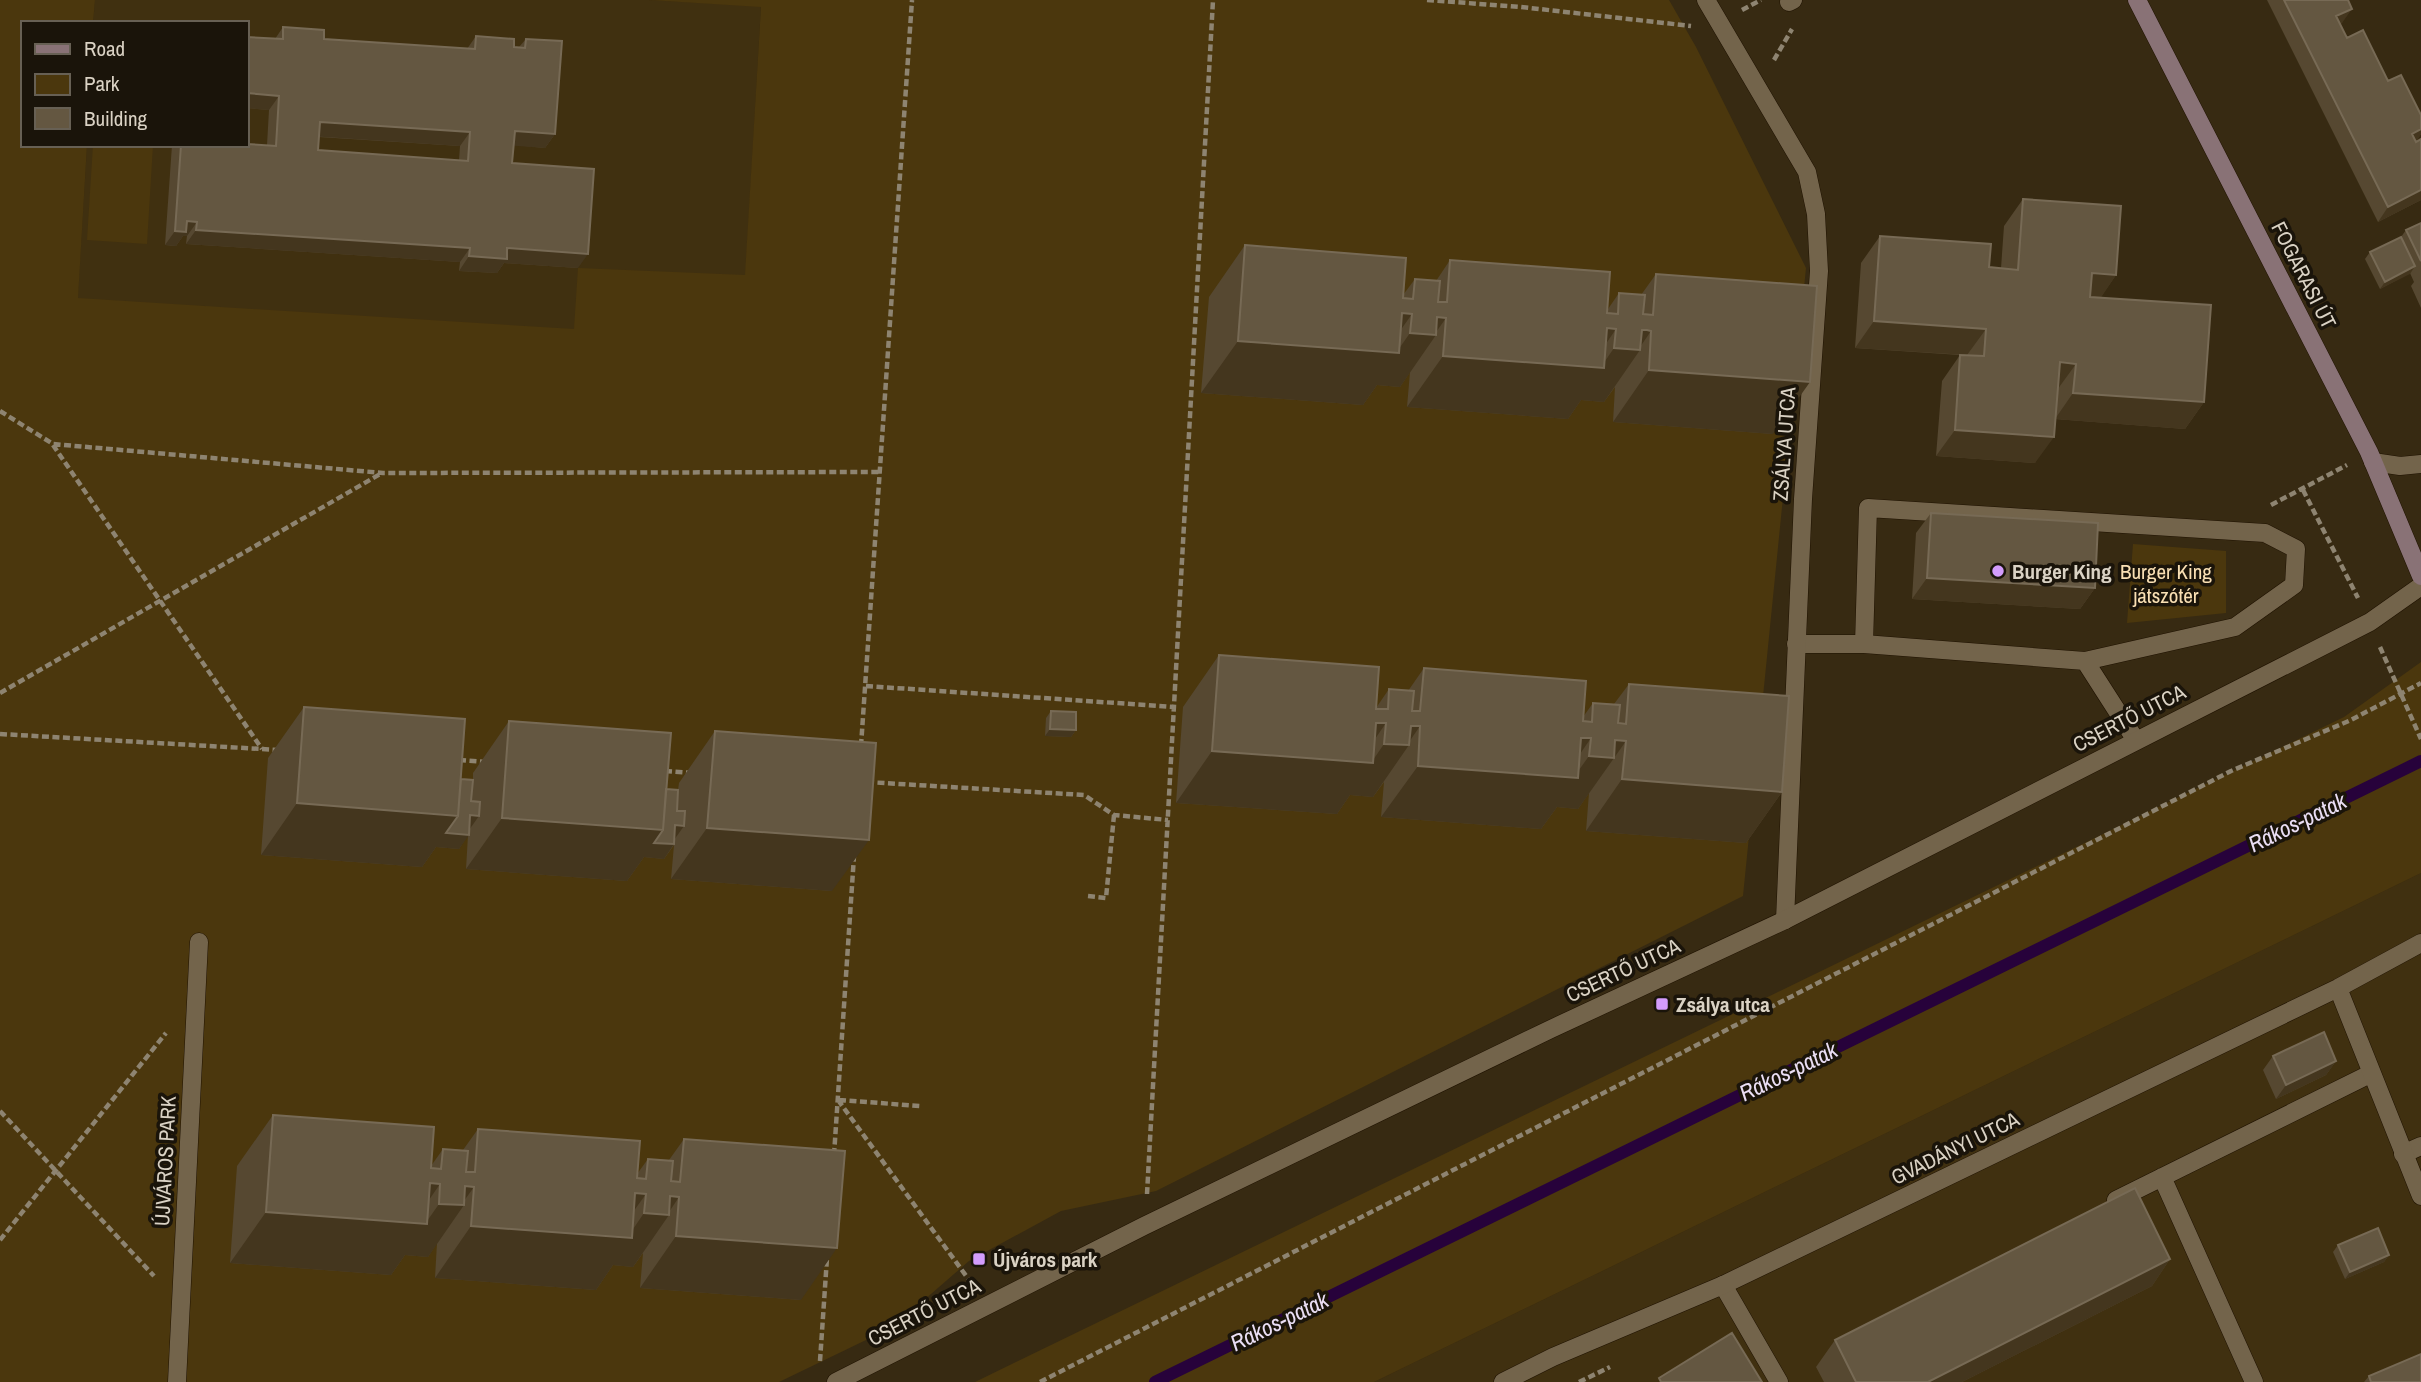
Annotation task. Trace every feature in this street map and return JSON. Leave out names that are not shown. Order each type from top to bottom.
[{"type":"main road","name":"FOGARASI ÚT","points":[[2137,0],[2373,462],[2421,576]]},
{"type":"street","name":"ZSÁLYA UTCA","points":[[1706,0],[1807,172],[1816,214],[1819,271],[1796,644],[1785,920]]},
{"type":"street","points":[[2373,462],[2400,466],[2421,464]]},
{"type":"street","points":[[1796,644],[1864,644],[2085,662],[2235,627],[2294,585],[2296,549],[2265,533],[1868,508],[1864,644]]},
{"type":"street","name":"CSERTŐ UTCA","points":[[836,1382],[1144,1226],[1564,1023],[1785,920],[2135,739],[2370,622],[2421,586]]},
{"type":"street","points":[[2085,662],[2135,739]]},
{"type":"street","name":"ÚJVÁROS PARK","points":[[177,1382],[199,942]]},
{"type":"street","name":"GVADÁNYI UTCA","points":[[1503,1382],[1553,1357],[1723,1285],[2337,988],[2421,943]]},
{"type":"street","points":[[2337,988],[2421,1196]]},
{"type":"street","points":[[2102,1207],[2370,1074]]},
{"type":"street","points":[[2403,1154],[2421,1146]]},
{"type":"street","points":[[2162,1177],[2254,1382]]},
{"type":"street","points":[[1723,1285],[1779,1382]]},
{"type":"path","points":[[861,754],[912,0]]},
{"type":"path","points":[[1144,1226],[1213,0]]},
{"type":"path","points":[[1427,0],[1521,7],[1686,27],[1719,22]]},
{"type":"path","points":[[1521,7],[1522,0]]},
{"type":"path","points":[[1758,87],[1793,30],[1791,1]]},
{"type":"path","points":[[0,411],[53,444],[262,749]]},
{"type":"path","points":[[53,444],[383,473],[880,472]]},
{"type":"path","points":[[0,693],[383,473]]},
{"type":"path","points":[[2303,490],[2370,622],[2421,739]]},
{"type":"path","points":[[1040,1382],[2231,771],[2351,720],[2421,683]]},
{"type":"path","points":[[866,686],[1175,706]]},
{"type":"path","points":[[0,734],[289,751]]},
{"type":"path","points":[[456,760],[498,762]]},
{"type":"path","points":[[651,771],[692,773]]},
{"type":"path","points":[[859,782],[1084,795],[1114,815],[1168,820]]},
{"type":"path","points":[[1088,896],[1106,898],[1114,815]]},
{"type":"path","points":[[833,1169],[854,851]]},
{"type":"path","points":[[0,1240],[197,994]]},
{"type":"path","points":[[838,1100],[920,1106]]},
{"type":"path","points":[[838,1100],[987,1305]]},
{"type":"path","points":[[0,1111],[181,1305]]},
{"type":"path","points":[[819,1371],[827,1252]]},
{"type":"shaded area","points":[[95,0],[649,0],[761,6],[737,427],[72,390],[87,147],[248,147],[248,21],[93,21]]},
{"type":"shaded area","points":[[2421,873],[2421,1382],[1374,1382]]},
{"type":"green space","points":[[0,0],[95,0],[93,21],[21,21],[21,147],[87,147],[78,298],[574,329],[578,268],[745,275],[761,7],[649,0],[1669,0],[1696,47],[1806,268],[1743,896],[1156,1191],[1061,1211],[969,1261],[893,1327],[779,1382],[0,1382]]},
{"type":"green space","points":[[93,147],[153,147],[147,244],[87,240]]},
{"type":"green space","name":"Burger King játszótér","points":[[2133,544],[2226,551],[2226,613],[2127,623]]},
{"type":"green space","points":[[2421,662],[2421,873],[1374,1382],[975,1382],[2344,717]]},
{"type":"building","points":[[2284,0],[2348,0],[2352,9],[2336,16],[2347,38],[2363,30],[2388,81],[2401,75],[2421,115],[2421,129],[2412,134],[2416,142],[2421,139],[2421,190],[2388,207]]},
{"type":"building","points":[[283,27],[324,30],[324,39],[475,49],[476,36],[514,39],[514,47],[525,48],[526,39],[562,41],[555,134],[515,131],[512,163],[594,169],[588,254],[507,248],[507,259],[469,256],[470,248],[196,230],[197,222],[187,221],[186,232],[175,231],[181,147],[248,147],[248,144],[276,146],[279,96],[248,93],[248,37],[283,39]],"holes":[[[320,122],[470,132],[468,161],[318,150]]]},
{"type":"building","points":[[2023,199],[2121,206],[2116,275],[2092,273],[2090,297],[2211,305],[2204,402],[2073,393],[2076,364],[2060,362],[2054,437],[1955,430],[1960,355],[1984,356],[1986,329],[1874,321],[1880,236],[1991,244],[1989,267],[2018,270]]},
{"type":"building","points":[[2421,223],[2421,261],[2406,230]]},
{"type":"building","points":[[2401,237],[2415,266],[2385,282],[2370,252]]},
{"type":"building","points":[[1245,245],[1406,258],[1403,298],[1413,299],[1415,279],[1440,281],[1438,302],[1447,302],[1450,260],[1610,272],[1607,313],[1618,314],[1619,293],[1645,295],[1643,314],[1653,315],[1656,274],[1817,286],[1810,382],[1649,370],[1651,331],[1647,330],[1642,330],[1640,350],[1614,348],[1616,329],[1607,328],[1604,368],[1443,356],[1446,318],[1437,317],[1436,335],[1410,333],[1412,314],[1402,313],[1399,353],[1238,341]]},
{"type":"building","name":"Burger King","points":[[1931,513],[2098,523],[2095,588],[1927,578]]},
{"type":"building","points":[[1219,655],[1379,667],[1376,709],[1388,709],[1389,689],[1414,691],[1412,711],[1420,711],[1424,668],[1586,681],[1583,721],[1592,722],[1593,703],[1620,705],[1618,723],[1626,724],[1629,684],[1789,696],[1782,792],[1622,779],[1626,741],[1615,740],[1614,758],[1589,756],[1591,738],[1581,738],[1578,778],[1418,766],[1420,726],[1411,726],[1409,745],[1384,744],[1386,723],[1376,723],[1373,763],[1212,751]]},
{"type":"building","points":[[304,707],[465,719],[458,816],[297,803]]},
{"type":"building","points":[[1051,711],[1076,712],[1076,730],[1050,729]]},
{"type":"building","points":[[509,721],[671,733],[663,830],[502,818]]},
{"type":"building","points":[[715,731],[876,743],[869,840],[707,828]]},
{"type":"building","points":[[461,779],[473,780],[471,801],[480,802],[479,816],[470,815],[469,835],[446,833],[458,816]]},
{"type":"building","points":[[666,789],[678,790],[677,811],[685,811],[684,826],[675,825],[674,844],[654,843],[663,830]]},
{"type":"building","points":[[2324,1032],[2336,1061],[2286,1085],[2273,1056]]},
{"type":"building","points":[[273,1115],[434,1127],[431,1168],[441,1169],[443,1149],[468,1151],[466,1172],[475,1172],[478,1129],[640,1141],[637,1178],[646,1179],[648,1159],[673,1161],[671,1181],[680,1182],[684,1139],[845,1151],[837,1248],[676,1236],[679,1197],[670,1196],[669,1215],[644,1213],[646,1194],[635,1193],[632,1238],[471,1226],[474,1187],[465,1186],[464,1205],[439,1204],[440,1184],[430,1183],[427,1224],[266,1212]]},
{"type":"building","points":[[2135,1188],[2170,1259],[1928,1382],[1856,1382],[1835,1340]]},
{"type":"building","points":[[2378,1228],[2389,1255],[2350,1272],[2338,1245]]},
{"type":"building","points":[[1732,1333],[1762,1382],[1661,1382],[1659,1378]]},
{"type":"building","points":[[2421,1354],[2421,1382],[2371,1382],[2369,1376]]},
{"type":"waterway","name":"Rákos-patak","points":[[1155,1382],[2421,761]]},
{"type":"place","name":"Burger King","points":[[1998,571]]},
{"type":"place","name":"Zsálya utca","points":[[1662,1004]]},
{"type":"place","name":"Újváros park","points":[[979,1259]]}]
